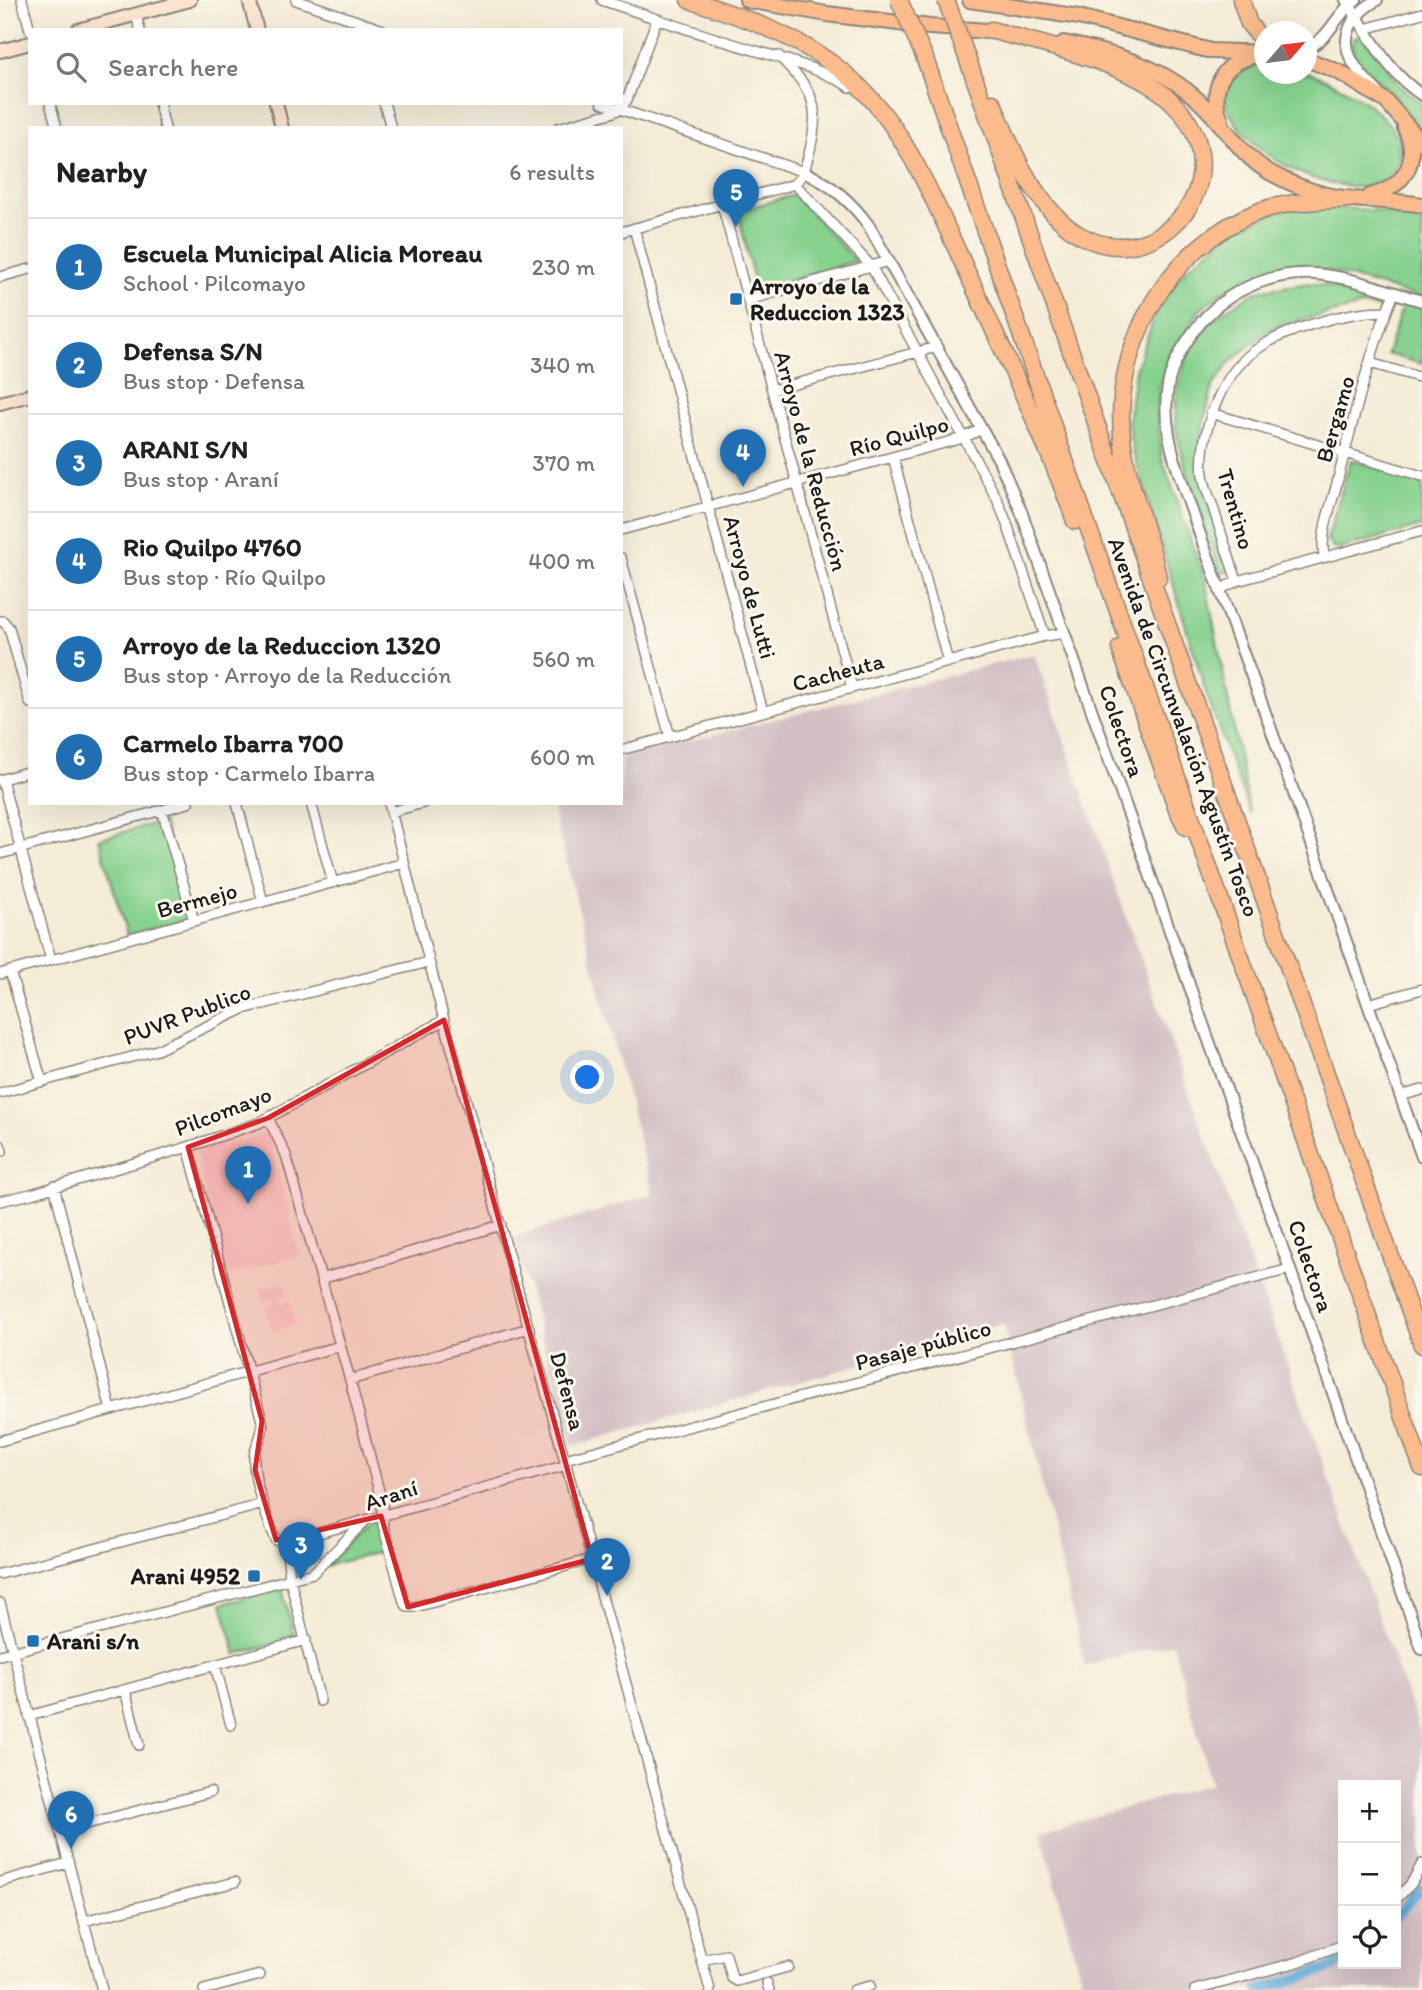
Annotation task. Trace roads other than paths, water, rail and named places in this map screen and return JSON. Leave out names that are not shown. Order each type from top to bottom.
[{"type":"highway","points":[[690,0],[771,31],[807,49],[843,72],[880,108],[911,154],[1048,450],[1177,809],[1216,886]]},
{"type":"highway","name":"Avenida de Circunvalación Agustín Tosco","points":[[901,0],[924,56],[1422,1468]]},
{"type":"highway","points":[[1241,0],[1249,24],[1254,30]]},
{"type":"highway","name":"Avenida de Circunvalación Agustín Tosco","points":[[948,6],[974,64],[1167,626],[1422,1345]]},
{"type":"highway","points":[[974,64],[1021,166],[1039,196],[1063,223],[1097,242],[1134,244],[1162,234],[1185,213],[1197,190],[1201,163],[1199,149],[1188,121],[1167,97],[1134,77],[1093,59],[991,30]]},
{"type":"highway","points":[[1167,626],[1153,550],[1129,476],[1123,443],[1123,389],[1130,352],[1137,334],[1150,306],[1170,278],[1193,253],[1218,234],[1245,218],[1281,205],[1351,199]]},
{"type":"main road","points":[[86,28],[190,0]]},
{"type":"main road","points":[[249,0],[256,28]]},
{"type":"main road","points":[[747,0],[827,14],[930,27],[991,30],[1094,50],[1151,68],[1178,82],[1197,98],[1256,163],[1279,177],[1305,188],[1351,199],[1422,205]]},
{"type":"main road","points":[[790,0],[877,13],[930,27]]},
{"type":"main road","points":[[970,0],[1079,17],[1210,51],[1254,53]]},
{"type":"main road","points":[[0,51],[28,44]]},
{"type":"main road","points":[[1237,145],[1217,109],[1217,86],[1236,62],[1254,56]]},
{"type":"main road","points":[[1317,63],[1339,72],[1389,105],[1422,143]]},
{"type":"main road","points":[[276,105],[282,126]]},
{"type":"main road","points":[[1351,199],[1392,188],[1407,172],[1410,141],[1402,121],[1389,105]]},
{"type":"main road","points":[[0,403],[28,396]]},
{"type":"street","points":[[22,0],[29,28]]},
{"type":"street","points":[[296,0],[363,26]]},
{"type":"street","points":[[602,0],[829,74],[880,108]]},
{"type":"street","points":[[1377,0],[1356,15],[1348,31],[1347,44],[1357,70],[1389,105]]},
{"type":"street","points":[[1351,2],[1381,55],[1404,82],[1422,95]]},
{"type":"street","points":[[1317,44],[1351,2]]},
{"type":"street","points":[[1365,29],[1422,13]]},
{"type":"street","points":[[136,15],[139,28]]},
{"type":"street","points":[[623,104],[657,19]]},
{"type":"street","points":[[623,231],[795,184],[800,180],[815,125],[815,112],[807,90],[779,57]]},
{"type":"street","points":[[51,105],[56,126]]},
{"type":"street","points":[[159,105],[165,126]]},
{"type":"street","points":[[385,105],[390,126]]},
{"type":"street","points":[[608,105],[804,172]]},
{"type":"street","points":[[565,126],[605,115],[620,109],[623,105]]},
{"type":"street","name":"Colectora","points":[[804,172],[827,184],[851,204],[869,226],[999,460],[1021,511],[1422,1648]]},
{"type":"street","points":[[795,184],[872,266],[997,499],[1045,636]]},
{"type":"street","name":"Arroyo de la Reducción","points":[[722,204],[852,688]]},
{"type":"street","name":"Arroyo de Lutti","points":[[634,228],[763,712]]},
{"type":"street","points":[[748,300],[889,261]]},
{"type":"street","points":[[0,277],[28,270]]},
{"type":"street","points":[[1422,301],[1323,275],[1298,274],[1269,279],[1242,289],[1218,306],[1183,348],[1168,384],[1167,408],[1180,476],[1422,1157]]},
{"type":"street","name":"Bergamo","points":[[1324,556],[1322,539],[1344,454],[1370,363],[1394,293]]},
{"type":"street","name":"Trentino","points":[[1237,581],[1203,474],[1204,440],[1220,393],[1231,374],[1265,342],[1343,315],[1387,311]]},
{"type":"street","points":[[772,390],[937,347]]},
{"type":"street","points":[[1370,363],[1422,378]]},
{"type":"street","points":[[1212,413],[1422,476]]},
{"type":"street","name":"Río Quilpo","points":[[623,529],[963,438],[982,429]]},
{"type":"street","points":[[893,457],[948,662]]},
{"type":"street","points":[[1219,590],[1237,581],[1422,531]]},
{"type":"street","points":[[623,565],[670,737]]},
{"type":"street","points":[[0,621],[9,628],[28,696]]},
{"type":"street","name":"Cacheuta","points":[[623,749],[1045,636],[1066,633]]},
{"type":"street","points":[[28,772],[1,780],[51,960]]},
{"type":"street","points":[[0,854],[181,805]]},
{"type":"street","points":[[238,805],[263,902]]},
{"type":"street","points":[[312,805],[333,883]]},
{"type":"street","points":[[390,808],[410,805]]},
{"type":"street","name":"Defensa","points":[[390,808],[444,1020],[710,1990]]},
{"type":"street","points":[[162,810],[194,921]]},
{"type":"street","name":"Bermejo","points":[[0,974],[404,863]]},
{"type":"street","name":"PUVR Publico","points":[[0,1093],[157,1050],[243,1009],[429,962]]},
{"type":"street","points":[[10,971],[42,1082]]},
{"type":"street","points":[[1368,1004],[1422,989]]},
{"type":"street","name":"Pilcomayo","points":[[0,1201],[188,1147],[268,1118],[444,1020]]},
{"type":"street","points":[[1401,1096],[1422,1090]]},
{"type":"street","points":[[268,1118],[286,1155],[350,1380],[382,1503],[383,1525],[404,1602],[408,1607],[415,1607],[592,1559]]},
{"type":"street","points":[[188,1147],[264,1428],[254,1459],[263,1504],[276,1540],[286,1542],[365,1520]]},
{"type":"street","points":[[54,1186],[111,1410]]},
{"type":"street","points":[[321,1279],[501,1225]]},
{"type":"street","name":"Pasaje público","points":[[566,1462],[1290,1269]]},
{"type":"street","points":[[350,1380],[529,1328]]},
{"type":"street","points":[[0,1441],[340,1346]]},
{"type":"street","name":"Araní","points":[[0,1655],[313,1573],[365,1520],[566,1462]]},
{"type":"street","points":[[0,1574],[263,1504]]},
{"type":"street","points":[[286,1542],[290,1579],[320,1701]]},
{"type":"street","points":[[0,1603],[102,1990]]},
{"type":"street","points":[[29,1716],[306,1640]]},
{"type":"street","points":[[215,1665],[231,1725]]},
{"type":"street","points":[[125,1690],[139,1745]]},
{"type":"street","points":[[60,1831],[210,1792]]},
{"type":"street","points":[[0,1882],[68,1863]]},
{"type":"street","points":[[1401,1894],[1411,1884],[1422,1864]]},
{"type":"street","points":[[84,1921],[235,1882]]},
{"type":"street","points":[[1195,1990],[1298,1962],[1338,1947]]},
{"type":"street","points":[[702,1960],[726,1955],[732,1978],[737,1981],[788,1967]]},
{"type":"street","points":[[204,1990],[260,1975]]},
{"type":"street","points":[[854,1990],[870,1986]]},
{"type":"waterway","points":[[1401,1911],[1422,1888]]},
{"type":"waterway","points":[[1259,1990],[1338,1964]]},
{"type":"place","name":"Arroyo de la Reduccion 1320","points":[[736,227]]},
{"type":"place","name":"Arroyo de la Reduccion 1323","points":[[736,299]]},
{"type":"place","name":"Rio Quilpo 4760","points":[[743,487]]},
{"type":"place","name":"Escuela Municipal Alicia Moreau","points":[[248,1204]]},
{"type":"place","name":"Arani 4952","points":[[254,1576]]},
{"type":"place","name":"ARANI S/N","points":[[301,1580]]},
{"type":"place","name":"Defensa S/N","points":[[607,1596]]},
{"type":"place","name":"Arani s/n","points":[[33,1641]]},
{"type":"place","name":"Carmelo Ibarra 700","points":[[71,1849]]}]
